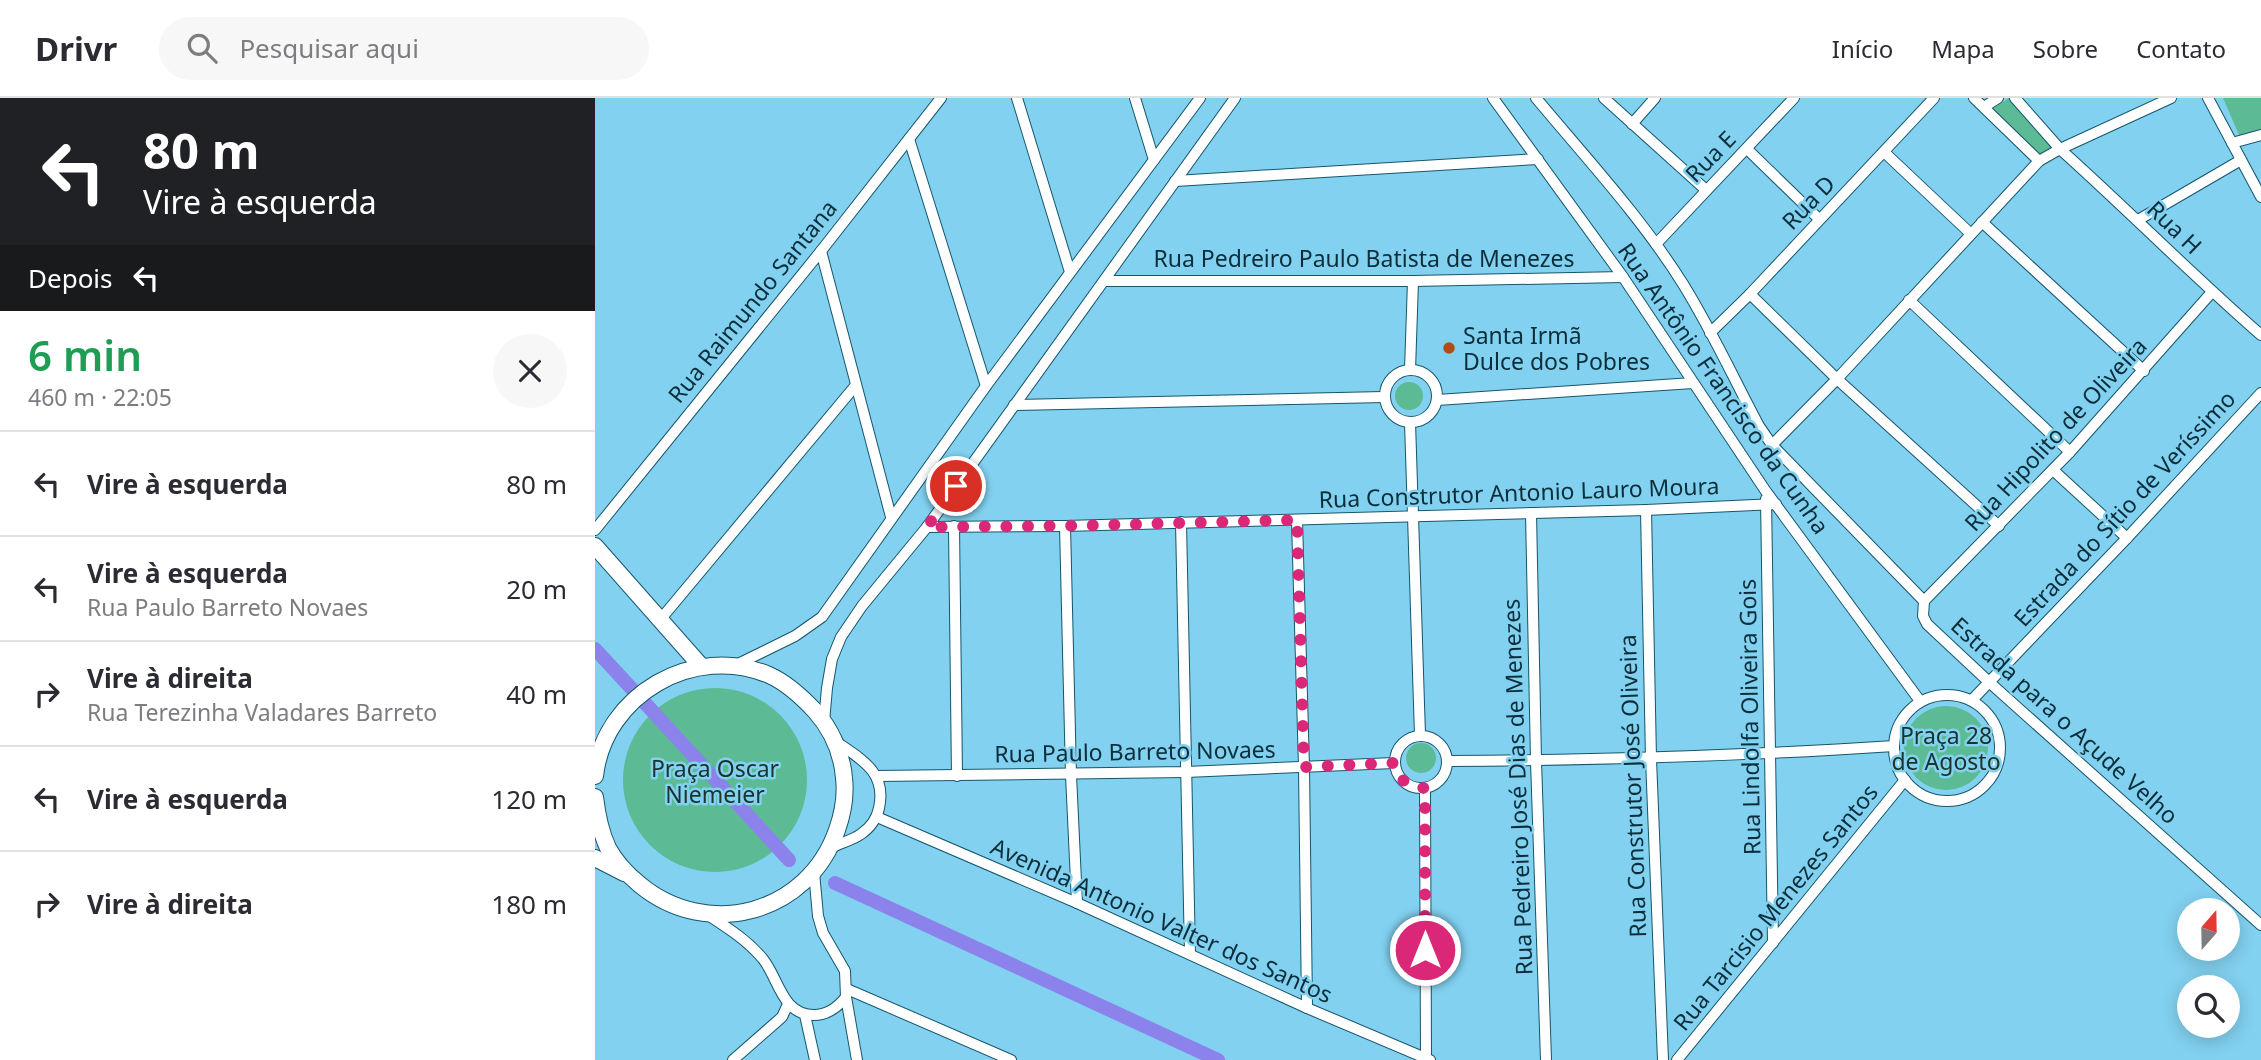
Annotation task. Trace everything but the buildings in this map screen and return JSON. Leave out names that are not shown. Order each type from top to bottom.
[{"type":"street","name":"Rua Raimundo Santana","points":[[595,530],[941,98]]},
{"type":"street","points":[[1017,98],[1070,272]]},
{"type":"street","points":[[1135,98],[1154,160]]},
{"type":"street","points":[[734,666],[795,636],[822,617],[986,386],[1200,98]]},
{"type":"street","points":[[824,722],[832,659],[841,636],[927,527],[1235,98]]},
{"type":"street","name":"Rua Antônio Francisco da Cunha","points":[[1493,98],[1623,277],[1765,490],[1771,505],[1920,701]]},
{"type":"street","name":"Estrada para o Açude Velho","points":[[1536,98],[1656,244],[1683,284],[1759,426],[1772,445],[1924,601],[1923,616],[1927,624],[2261,925]]},
{"type":"street","points":[[1604,98],[1706,190]]},
{"type":"street","points":[[1632,124],[1655,98]]},
{"type":"street","name":"Rua E","points":[[1656,244],[1794,98]]},
{"type":"street","name":"Rua D","points":[[1710,332],[1934,98]]},
{"type":"street","points":[[1974,98],[2039,161]]},
{"type":"street","points":[[1984,107],[1998,98]]},
{"type":"street","name":"Rua H","points":[[2015,98],[2060,149],[2261,335]]},
{"type":"street","points":[[1772,445],[1837,379],[2039,161],[2171,98]]},
{"type":"street","points":[[2208,98],[2261,197]]},
{"type":"street","points":[[2232,143],[2261,135]]},
{"type":"street","points":[[909,139],[986,386]]},
{"type":"street","points":[[1747,149],[1819,219]]},
{"type":"street","points":[[1884,152],[1971,234]]},
{"type":"street","points":[[1175,181],[1538,159]]},
{"type":"street","points":[[2138,220],[2241,160]]},
{"type":"street","points":[[1982,222],[2144,372]]},
{"type":"street","points":[[821,251],[891,517]]},
{"type":"street","name":"Rua Pedreiro Paulo Batista de Menezes","points":[[1105,281],[1413,281],[1623,277]]},
{"type":"street","points":[[1410,370],[1413,281]]},
{"type":"street","name":"Rua Hipolito de Oliveira","points":[[1924,601],[2070,452],[2144,372],[2212,292]]},
{"type":"street","points":[[1750,293],[1837,379],[1999,526]]},
{"type":"street","points":[[1909,300],[2070,452]]},
{"type":"street","points":[[1410,370],[1417,370],[1431,379],[1435,385],[1437,400],[1431,414],[1411,422],[1395,417],[1386,405],[1384,397],[1385,388],[1394,375],[1410,370]]},
{"type":"street","points":[[1437,400],[1693,383]]},
{"type":"street","points":[[660,620],[856,385]]},
{"type":"street","name":"Estrada do Sítio de Veríssimo","points":[[1972,700],[2261,393]]},
{"type":"street","points":[[1014,405],[1384,397]]},
{"type":"street","points":[[1411,422],[1420,735]]},
{"type":"street","points":[[2053,470],[2127,538]]},
{"type":"street","name":"Rua Construtor Antonio Lauro Moura","points":[[927,527],[1297,520],[1771,505]]},
{"type":"street","name":"Rua Lindolfa Oliveira Gois","points":[[1771,505],[1773,943]]},
{"type":"street","name":"Rua Construtor José Oliveira","points":[[1646,510],[1651,759],[1663,1060]]},
{"type":"street","name":"Rua Pedreiro José Dias de Menezes","points":[[1531,513],[1546,1060]]},
{"type":"street","points":[[1297,520],[1307,1008]]},
{"type":"street","points":[[1181,522],[1190,954]]},
{"type":"street","points":[[954,526],[957,776]]},
{"type":"street","points":[[1065,526],[1077,903]]},
{"type":"street","points":[[595,547],[701,666]]},
{"type":"street","points":[[595,776],[599,741],[641,692],[669,675],[701,666],[734,666],[769,675],[800,694],[824,722],[835,741],[844,776],[843,813],[831,848],[814,872],[792,892],[765,906],[736,914],[706,914],[677,907],[659,899],[628,875],[595,858]]},
{"type":"street","points":[[1960,695],[1972,700],[1986,711],[1996,725],[2001,742],[2000,759],[1994,775],[1983,788],[1968,797],[1951,801],[1934,799],[1917,792],[1905,780],[1896,764],[1893,746],[1897,729],[1906,713],[1920,701],[1933,696],[1960,695]]},
{"type":"street","points":[[1420,735],[1429,736],[1442,746],[1447,761],[1443,776],[1425,788],[1410,786],[1404,782],[1395,770],[1394,763],[1398,747],[1420,735]]},
{"type":"street","points":[[831,848],[861,834],[877,817],[882,796],[877,776],[861,759],[835,741]]},
{"type":"street","points":[[1447,761],[1651,759],[1893,746]]},
{"type":"street","name":"Rua Paulo Barreto Novaes","points":[[877,776],[1071,775],[1394,763]]},
{"type":"street","name":"Rua Tarcisio Menezes Santos","points":[[1677,1060],[1905,780]]},
{"type":"street","points":[[1425,788],[1428,1059]]},
{"type":"street","points":[[595,797],[597,819],[609,849],[628,875]]},
{"type":"street","name":"Avenida Antonio Valter dos Santos","points":[[877,817],[1428,1059]]},
{"type":"street","points":[[814,872],[817,916],[823,933],[845,971],[857,1060]]},
{"type":"street","points":[[706,914],[751,946],[765,962],[788,1004],[805,1014],[819,1015],[831,1011],[847,993]]},
{"type":"street","points":[[847,993],[1011,1060]]},
{"type":"street","points":[[733,1060],[782,1017],[788,1004]]},
{"type":"street","points":[[805,1014],[815,1060]]},
{"type":"green space","points":[[2009,98],[2053,148],[2041,155],[1992,109]]},
{"type":"green space","points":[[2223,98],[2261,98],[2261,129],[2240,137]]},
{"type":"green space","points":[[1409,382],[1419,386],[1423,396],[1419,406],[1409,410],[1399,406],[1395,396],[1399,386]]},
{"type":"green space","name":"Praça Oscar Niemeier","points":[[715,688],[750,695],[780,715],[800,745],[807,780],[800,815],[780,845],[750,865],[715,872],[680,865],[650,845],[630,815],[623,780],[630,745],[650,715],[680,695]]},
{"type":"green space","name":"Praça 28 de Agosto","points":[[1946,706],[1962,709],[1976,718],[1985,732],[1988,748],[1985,764],[1976,778],[1962,787],[1946,790],[1930,787],[1916,778],[1907,764],[1904,748],[1907,732],[1916,718],[1930,709]]},
{"type":"green space","points":[[1421,743],[1432,747],[1436,758],[1432,769],[1421,773],[1410,769],[1406,758],[1410,747]]},
{"type":"waterway","points":[[595,649],[632,689]]},
{"type":"waterway","points":[[644,702],[789,860]]},
{"type":"waterway","points":[[835,883],[1218,1060]]},
{"type":"place","name":"Santa Irmã Dulce dos Pobres","points":[[1449,348]]},
{"type":"route","points":[[956,486],[927,527],[1297,520],[1304,767],[1394,763],[1395,770],[1404,782],[1417,788],[1425,788],[1425,950]]}]
